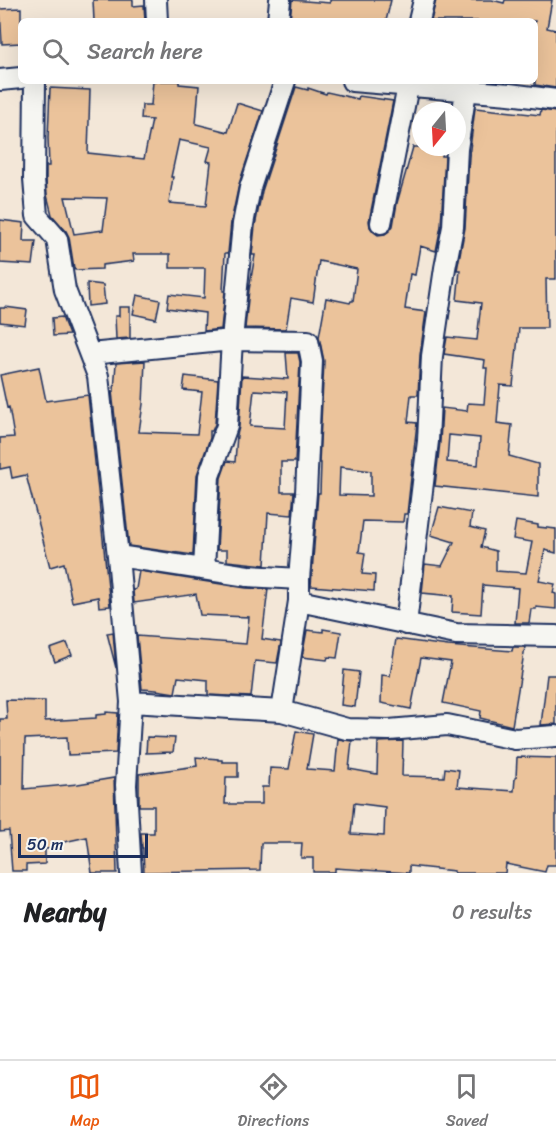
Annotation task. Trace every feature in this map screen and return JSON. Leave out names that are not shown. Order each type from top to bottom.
[{"type":"street","points":[[156,0],[157,18]]},
{"type":"street","points":[[278,18],[280,0]]},
{"type":"street","points":[[420,18],[424,0]]},
{"type":"street","points":[[0,80],[18,78]]},
{"type":"street","points":[[35,84],[34,179],[37,216],[57,239],[65,290],[98,376],[131,702],[126,784],[131,873]]},
{"type":"street","points":[[204,569],[209,476],[227,426],[232,340],[243,224],[250,188],[284,84]]},
{"type":"street","points":[[381,223],[409,84]]},
{"type":"street","points":[[416,84],[556,100]]},
{"type":"street","points":[[406,624],[428,441],[432,356],[453,227],[457,149],[466,91]]},
{"type":"street","points":[[90,354],[232,340],[308,341],[312,362],[299,601],[282,711]]},
{"type":"street","points":[[118,556],[248,576],[299,579]]},
{"type":"street","points":[[299,601],[456,634],[556,636]]},
{"type":"street","points":[[131,702],[282,711],[347,729],[389,730],[447,725],[515,739],[556,736]]},
{"type":"building","points":[[93,0],[133,0],[133,6],[144,5],[145,18],[94,18]]},
{"type":"building","points":[[292,0],[330,3],[330,0],[391,0],[387,18],[290,18]]},
{"type":"building","points":[[436,0],[492,0],[504,3],[505,0],[552,0],[547,28],[556,30],[556,88],[535,85],[538,84],[538,18],[432,18]]},
{"type":"building","points":[[21,8],[21,18],[18,18],[18,43],[2,44],[0,9]]},
{"type":"building","points":[[153,84],[179,84],[199,86],[196,124],[228,132],[237,103],[263,111],[239,184],[231,222],[228,253],[225,253],[223,291],[225,291],[221,329],[204,331],[205,313],[167,308],[169,294],[204,298],[205,268],[170,268],[170,254],[133,254],[134,261],[102,265],[102,269],[75,270],[69,237],[52,215],[46,179],[46,166],[49,166],[50,88],[90,90],[88,153],[144,159],[152,120],[141,119],[142,105],[151,105]],"holes":[[[179,140],[211,147],[207,161],[211,162],[206,206],[169,203],[173,177],[171,177]],[[65,197],[107,198],[103,230],[74,234]]]},
{"type":"building","points":[[296,87],[358,99],[359,96],[393,101],[369,221],[370,227],[378,235],[385,234],[393,226],[412,150],[412,156],[445,156],[441,226],[436,251],[420,246],[415,275],[410,274],[405,309],[426,312],[420,355],[418,395],[411,395],[408,422],[417,423],[407,514],[404,514],[403,522],[363,521],[359,552],[365,553],[362,574],[375,575],[374,591],[311,586],[321,463],[319,463],[324,361],[319,337],[326,298],[350,303],[353,301],[357,269],[319,261],[313,302],[291,298],[286,329],[245,328],[255,255],[252,255],[262,191]],"holes":[[[340,467],[371,471],[371,496],[339,495]]]},
{"type":"building","points":[[475,108],[540,115],[541,110],[556,112],[556,279],[546,279],[547,328],[519,328],[513,386],[500,385],[497,423],[512,425],[509,456],[538,464],[538,497],[435,486],[442,408],[467,411],[468,403],[484,404],[487,368],[484,368],[485,360],[444,354],[447,337],[477,340],[481,303],[457,300],[460,270],[457,270],[465,228],[469,157]],"holes":[[[449,435],[480,438],[478,465],[447,462]]]},
{"type":"building","points":[[0,220],[24,223],[23,241],[36,241],[33,265],[0,263]]},
{"type":"building","points":[[87,283],[103,285],[105,304],[88,306]]},
{"type":"building","points":[[137,295],[160,300],[156,319],[133,314]]},
{"type":"building","points":[[119,307],[130,307],[130,338],[116,339],[115,316],[119,316]]},
{"type":"building","points":[[0,308],[27,310],[25,325],[0,322]]},
{"type":"building","points":[[62,317],[69,335],[53,336],[52,318]]},
{"type":"building","points":[[286,353],[298,353],[300,362],[295,462],[281,462],[281,492],[294,492],[292,515],[268,513],[265,565],[227,561],[227,550],[217,550],[221,478],[227,461],[235,462],[242,376],[288,379]],"holes":[[[254,390],[287,392],[285,428],[250,426]]]},
{"type":"building","points":[[145,361],[139,432],[197,434],[202,392],[183,390],[185,376],[218,380],[215,424],[210,431],[210,438],[197,475],[193,555],[129,546],[112,391],[114,391],[116,363]]},
{"type":"building","points":[[39,367],[46,401],[88,395],[110,606],[99,607],[98,597],[72,602],[64,563],[50,567],[26,475],[12,478],[10,467],[0,469],[0,438],[14,437],[0,375]]},
{"type":"building","points":[[439,507],[472,513],[470,527],[485,531],[481,547],[496,551],[496,571],[526,573],[532,542],[513,539],[516,521],[556,529],[556,553],[545,550],[539,581],[555,584],[553,593],[556,594],[556,609],[536,607],[536,609],[531,609],[529,623],[515,623],[518,588],[483,585],[481,614],[452,612],[453,596],[422,593],[425,564],[442,566],[454,542],[431,535]]},
{"type":"building","points":[[139,571],[246,588],[268,589],[262,639],[281,642],[277,663],[255,661],[251,697],[208,695],[208,680],[178,677],[175,693],[142,689],[137,636],[246,644],[249,617],[200,615],[196,594],[134,603],[133,590],[136,589]]},
{"type":"building","points":[[323,629],[341,632],[337,658],[328,657],[327,660],[302,657],[307,630],[323,632]]},
{"type":"building","points":[[113,632],[116,668],[107,633]]},
{"type":"building","points":[[396,639],[512,651],[513,647],[525,647],[512,726],[480,718],[481,711],[443,703],[451,662],[421,658],[411,709],[381,703],[382,675],[390,676]]},
{"type":"building","points":[[67,643],[72,655],[55,662],[50,649]]},
{"type":"building","points":[[344,670],[359,672],[355,707],[341,705]]},
{"type":"building","points":[[547,675],[556,675],[556,724],[541,725]]},
{"type":"building","points":[[6,700],[45,701],[45,721],[96,718],[96,715],[106,714],[106,712],[118,713],[116,753],[68,755],[67,737],[25,739],[24,789],[114,778],[117,873],[92,873],[87,837],[59,843],[59,848],[45,849],[45,864],[26,865],[26,871],[12,871],[9,831],[0,832],[0,719],[7,719]]},
{"type":"building","points":[[296,731],[313,734],[307,769],[335,771],[338,739],[352,741],[349,769],[377,774],[378,742],[403,741],[402,776],[444,777],[445,768],[459,770],[457,787],[514,791],[517,757],[556,758],[556,865],[547,865],[545,872],[506,864],[505,873],[454,873],[454,871],[409,866],[409,873],[335,868],[335,872],[313,872],[313,858],[301,858],[302,843],[261,843],[260,870],[144,872],[141,833],[154,833],[154,806],[139,806],[139,774],[197,766],[196,757],[218,759],[222,762],[238,762],[238,777],[226,777],[225,804],[262,804],[262,787],[269,787],[270,768],[289,769]],"holes":[[[354,803],[385,807],[384,836],[351,834]]]},
{"type":"building","points":[[147,737],[175,738],[173,752],[146,753]]}]
